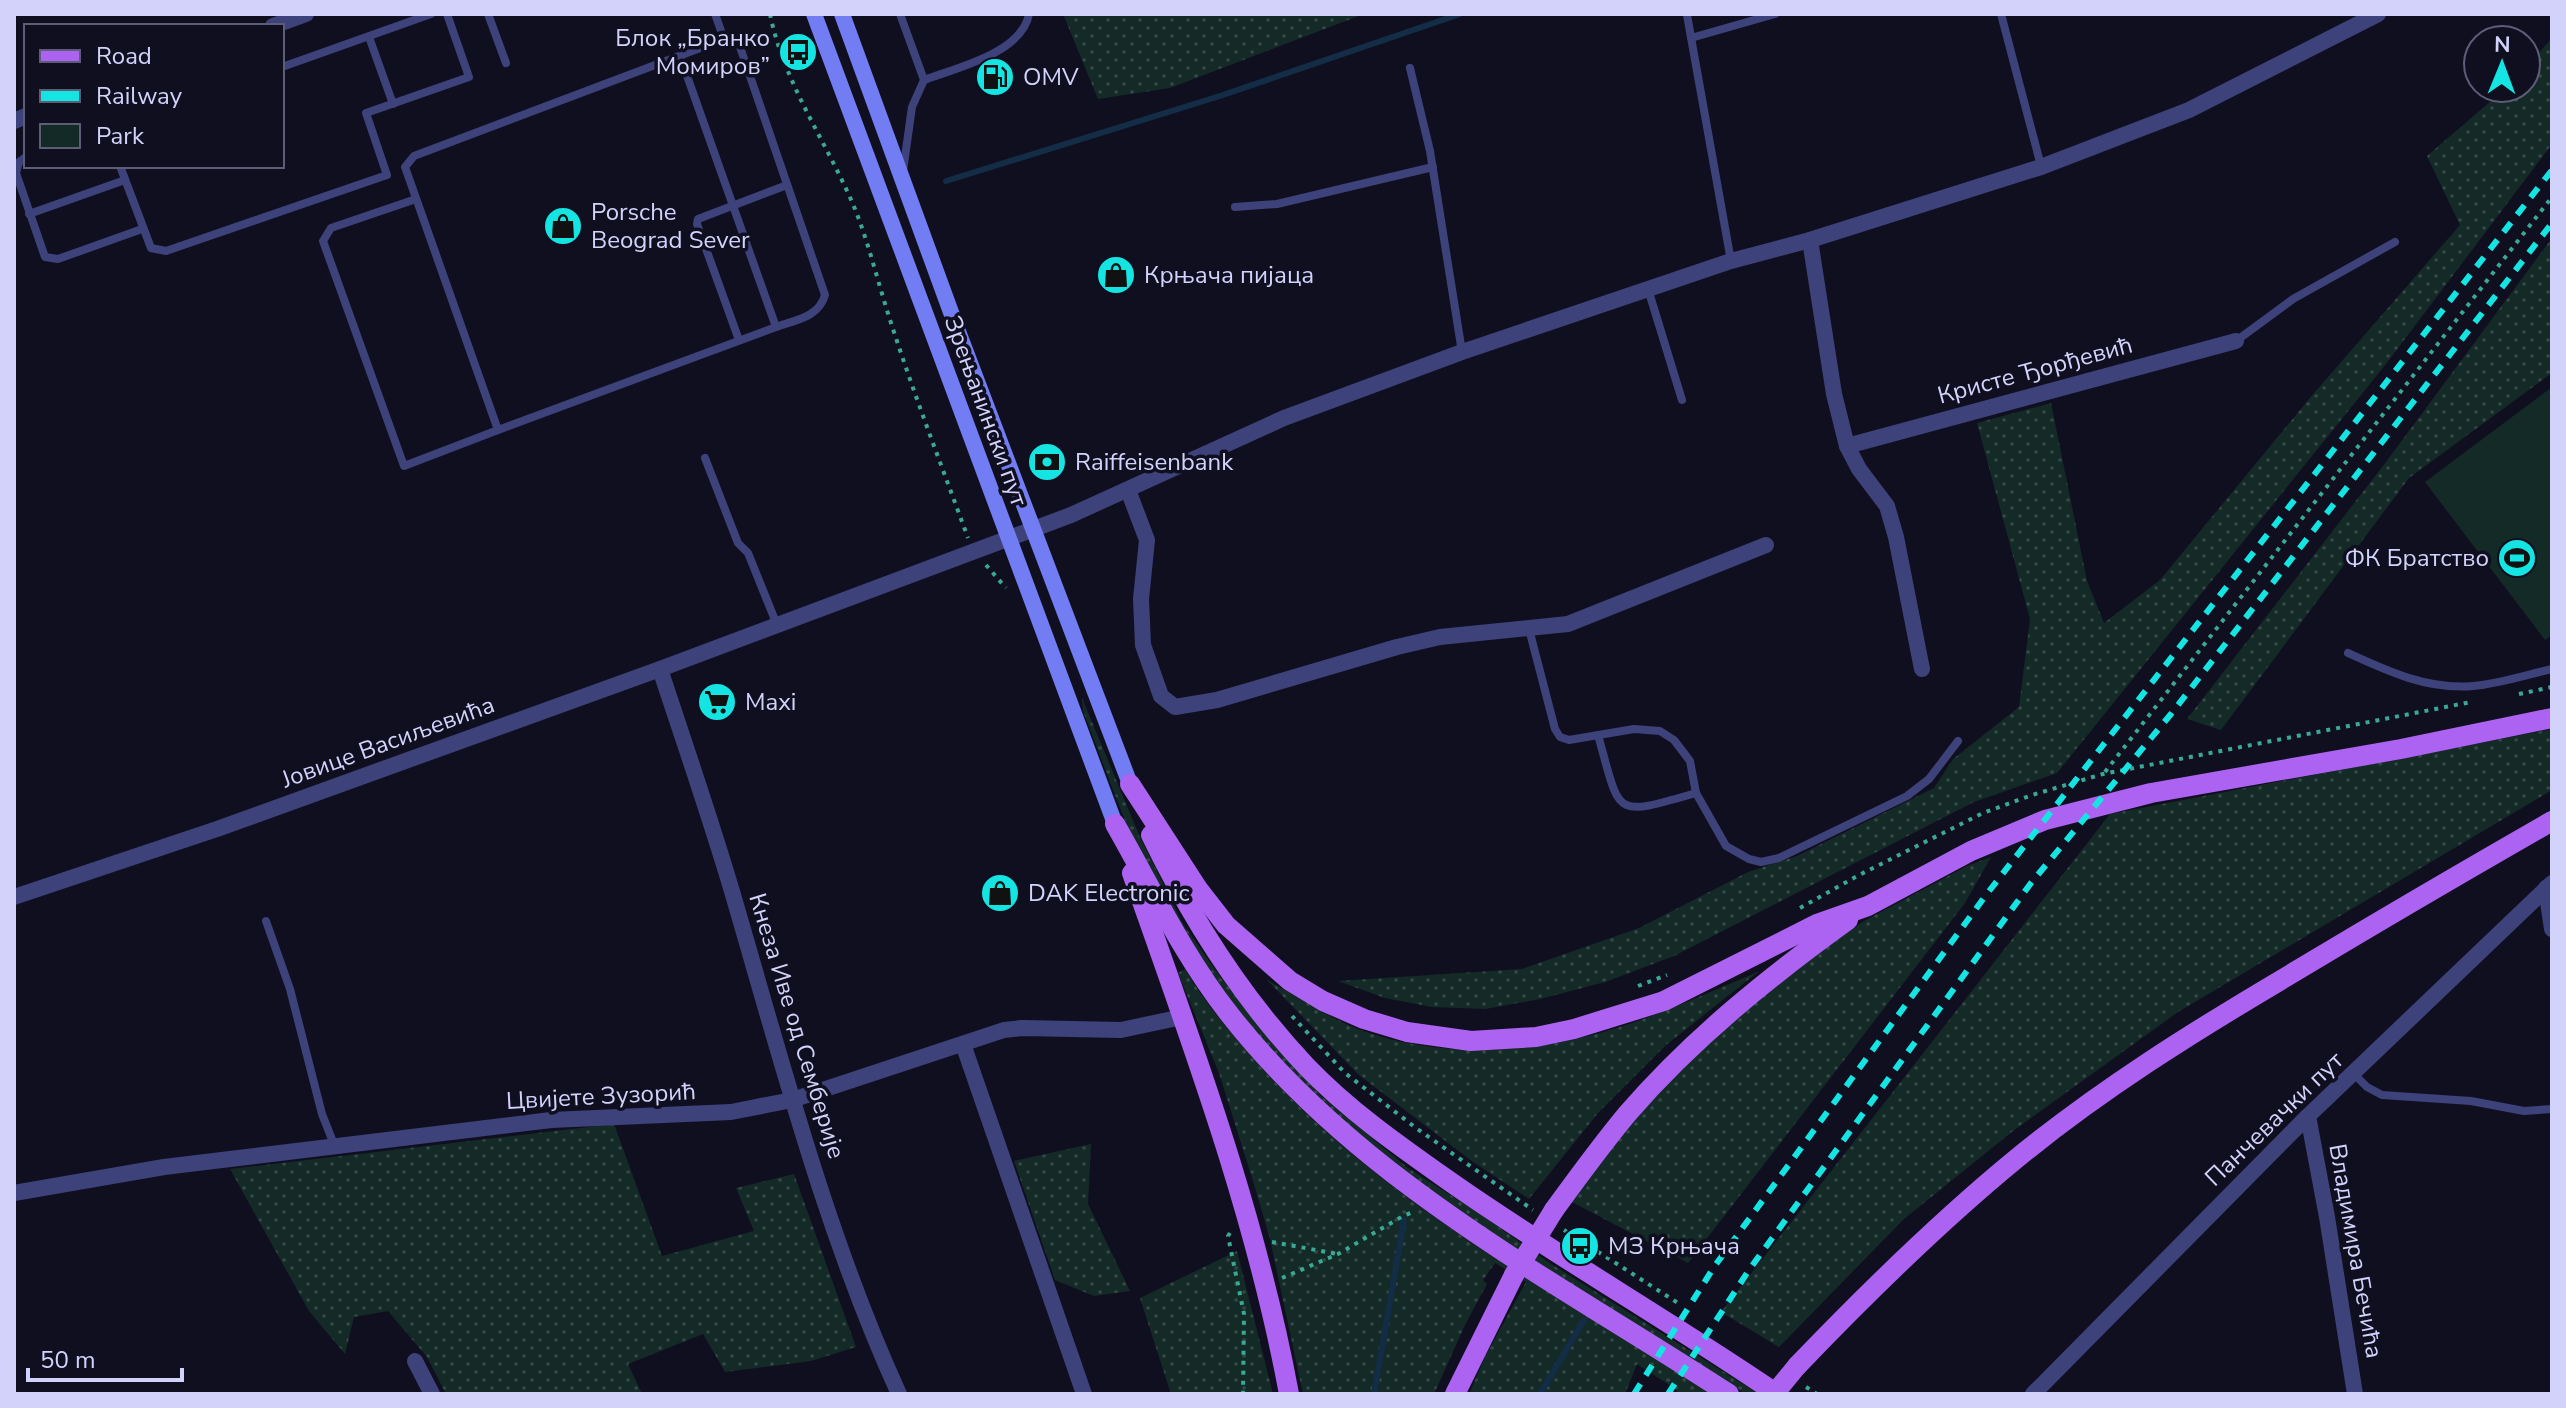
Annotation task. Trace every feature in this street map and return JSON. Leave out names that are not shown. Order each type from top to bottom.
[{"type":"main road","name":"Зрењанински пут","points":[[814,14],[1115,824]]},
{"type":"main road","name":"Зрењанински пут","points":[[842,14],[1130,784]]},
{"type":"main road","points":[[1455,1394],[1514,1275],[1629,1112],[1712,1027],[1795,959],[1868,906],[1971,851],[2045,820],[2151,793],[2401,749],[2552,718]]},
{"type":"main road","points":[[1130,784],[1198,889],[1226,925],[1268,964],[1323,1001],[1364,1019],[1407,1032],[1471,1041],[1536,1037],[1574,1029],[1664,1001],[1817,924],[1868,906]]},
{"type":"main road","points":[[1130,784],[1145,822],[1199,928],[1248,999],[1325,1084],[1393,1142],[1525,1234],[1776,1394],[1797,1366],[1872,1288],[1937,1227],[2017,1158],[2109,1089],[2237,1006],[2552,821]]},
{"type":"main road","points":[[1115,824],[1216,1112],[1254,1238],[1289,1394]]},
{"type":"main road","points":[[1115,824],[1186,952],[1231,1017],[1315,1110],[1430,1201],[1582,1303],[1729,1394]]},
{"type":"street","points":[[278,24],[306,14]]},
{"type":"street","name":"Јовице Васиљевића","points":[[14,897],[217,829],[777,625],[1033,528],[1128,490],[1284,418],[1462,352],[1731,261],[1810,240],[2041,167],[2189,110],[2351,21],[2378,14]]},
{"type":"street","points":[[1810,240],[1834,394],[1847,446],[1859,469],[1887,506],[1922,669]]},
{"type":"street","name":"Кристе Ђорђевић","points":[[1847,446],[2236,341]]},
{"type":"street","points":[[1128,490],[1147,540],[1141,599],[1143,645],[1161,696],[1175,707],[1217,700],[1397,647],[1462,634],[1568,624],[1766,545]]},
{"type":"street","name":"Кнеза Иве од Семберије","points":[[660,669],[730,883],[792,1100],[843,1254],[899,1394]]},
{"type":"street","points":[[2549,886],[2552,929]]},
{"type":"street","name":"Панчевачки пут","points":[[2033,1394],[2308,1116],[2549,886]]},
{"type":"street","name":"Цвијете Зузорић","points":[[14,1193],[164,1167],[551,1120],[731,1112],[792,1100],[1013,1028],[1121,1030],[1182,1017]]},
{"type":"street","points":[[963,1044],[1084,1394]]},
{"type":"street","name":"Владимира Бечића","points":[[2308,1116],[2355,1394]]},
{"type":"street","points":[[415,1361],[432,1394]]},
{"type":"lane","points":[[284,66],[431,14]]},
{"type":"lane","points":[[121,168],[151,248],[166,251],[387,175],[366,113],[469,77],[447,14]]},
{"type":"lane","points":[[488,14],[506,63]]},
{"type":"lane","points":[[715,14],[724,39]]},
{"type":"lane","points":[[900,14],[924,80],[912,107],[902,180]]},
{"type":"lane","points":[[924,80],[996,53],[1018,38],[1029,14]]},
{"type":"lane","points":[[1691,38],[1775,14]]},
{"type":"lane","points":[[2001,14],[2041,167]]},
{"type":"lane","points":[[1687,15],[1731,261]]},
{"type":"lane","points":[[369,37],[393,104]]},
{"type":"lane","points":[[416,199],[331,228],[323,241],[404,466],[812,314],[822,307],[825,295],[739,44],[732,39],[724,39],[414,156],[405,167],[498,430]]},
{"type":"lane","points":[[680,56],[776,327]]},
{"type":"lane","points":[[1410,68],[1426,126],[1462,352]]},
{"type":"lane","points":[[24,158],[19,162],[16,173],[42,253],[50,260],[142,229]]},
{"type":"lane","points":[[1235,207],[1277,204],[1433,167]]},
{"type":"lane","points":[[29,214],[125,180]]},
{"type":"lane","points":[[739,340],[697,224],[702,215],[787,185]]},
{"type":"lane","points":[[2236,341],[2293,299],[2395,242]]},
{"type":"lane","points":[[1648,289],[1682,400]]},
{"type":"lane","points":[[705,458],[738,543],[748,553],[777,625]]},
{"type":"lane","points":[[1529,629],[1555,729],[1560,737],[1569,740],[1634,729],[1660,731],[1674,740],[1690,761],[1696,793],[1726,846],[1749,859],[1770,861],[1907,796],[1929,779],[1958,741]]},
{"type":"lane","points":[[2348,653],[2412,680],[2456,687],[2476,686],[2552,669]]},
{"type":"lane","points":[[1598,735],[1615,797],[1625,806],[1642,808],[1696,793]]},
{"type":"lane","points":[[266,921],[290,989],[322,1114],[335,1148]]},
{"type":"lane","points":[[2354,1074],[2367,1087],[2382,1095],[2471,1101],[2524,1111],[2552,1109]]},
{"type":"path","points":[[770,14],[800,97],[854,207],[892,326],[973,550]]},
{"type":"path","points":[[2103,774],[2552,197]]},
{"type":"path","points":[[1292,1017],[1345,1073],[1463,1161],[1679,1304]]},
{"type":"path","points":[[1265,1286],[1338,1254],[1430,1201]]},
{"type":"path","points":[[1232,1231],[1228,1236],[1244,1314],[1243,1394]]},
{"type":"path","points":[[1254,1238],[1338,1254]]},
{"type":"path","points":[[1805,1386],[1817,1394]]},
{"type":"green space","points":[[1063,14],[1364,14],[1170,88],[1098,99]]},
{"type":"green space","points":[[2552,38],[2552,144],[2386,364],[2057,773],[1974,802],[1674,956],[1605,982],[1485,1009],[1432,1007],[1385,998],[1338,981],[1522,969],[1639,928],[1748,872],[1797,856],[1934,788],[1953,759],[2019,707],[2030,619],[1977,423],[2051,403],[2087,581],[2104,623],[2160,580],[2309,399],[2460,225],[2427,156],[2487,104],[2542,104],[2542,49]]},
{"type":"green space","points":[[2552,238],[2552,373],[2409,478],[2221,730],[2187,719],[2386,462]]},
{"type":"green space","name":"ФК Братство","points":[[2552,387],[2552,635],[2545,640],[2425,482]]},
{"type":"green space","points":[[1082,698],[1139,835],[1183,924],[1260,1027],[1321,1096],[1408,1168],[1548,1262],[1759,1394],[1746,1394],[1444,1202],[1372,1146],[1304,1087],[1244,1022],[1194,952],[1166,905],[1125,821],[1083,711]]},
{"type":"green space","points":[[2552,729],[2552,790],[2178,1012],[2013,1131],[1904,1219],[1779,1347],[1721,1312],[2110,814]]},
{"type":"green space","points":[[1991,857],[1965,903],[1688,1263],[1572,1202],[1626,1115],[1788,970],[1864,921],[1967,866]]},
{"type":"green space","points":[[1185,969],[1207,1003],[1251,1056],[1301,1108],[1354,1156],[1470,1242],[1715,1394],[1676,1394],[1677,1390],[1637,1364],[1625,1394],[1469,1394],[1486,1355],[1526,1282],[1495,1263],[1483,1280],[1487,1284],[1434,1394],[1303,1394],[1270,1239],[1219,1073],[1178,973]]},
{"type":"green space","points":[[1758,972],[1666,1045],[1598,1113],[1529,1199],[1473,1162],[1359,1075],[1267,980],[1323,1012],[1388,1039],[1451,1049],[1484,1050],[1548,1044],[1610,1030]]},
{"type":"green space","points":[[614,1124],[662,1256],[754,1231],[736,1188],[794,1174],[856,1347],[811,1361],[725,1372],[703,1334],[628,1364],[642,1394],[446,1394],[427,1357],[388,1311],[354,1317],[345,1354],[309,1311],[230,1169]]},
{"type":"green space","points":[[1091,1144],[1088,1204],[1130,1291],[1094,1296],[1055,1280],[1014,1161]]},
{"type":"green space","points":[[1237,1251],[1273,1394],[1171,1394],[1140,1298]]},
{"type":"waterway","points":[[946,181],[1223,95],[1460,14]]},
{"type":"waterway","points":[[1374,1394],[1404,1220]]},
{"type":"waterway","points":[[1540,1394],[1584,1320]]},
{"type":"railway","points":[[1634,1394],[1714,1267],[1986,895],[2552,170]]},
{"type":"railway","points":[[1668,1394],[1749,1270],[2031,883],[2171,714],[2552,223]]},
{"type":"place","name":"Блок „Бранко Момиров”","points":[[798,52]]},
{"type":"place","name":"OMV","points":[[995,77]]},
{"type":"place","name":"Porsche Beograd Sever","points":[[563,226]]},
{"type":"place","name":"Крњача пијаца","points":[[1116,275]]},
{"type":"place","name":"Raiffeisenbank","points":[[1047,462]]},
{"type":"place","name":"ФК Братство","points":[[2517,558]]},
{"type":"place","name":"Maxi","points":[[717,702]]},
{"type":"place","name":"DAK Electronic","points":[[1000,893]]},
{"type":"place","name":"МЗ Крњача","points":[[1580,1246]]}]
